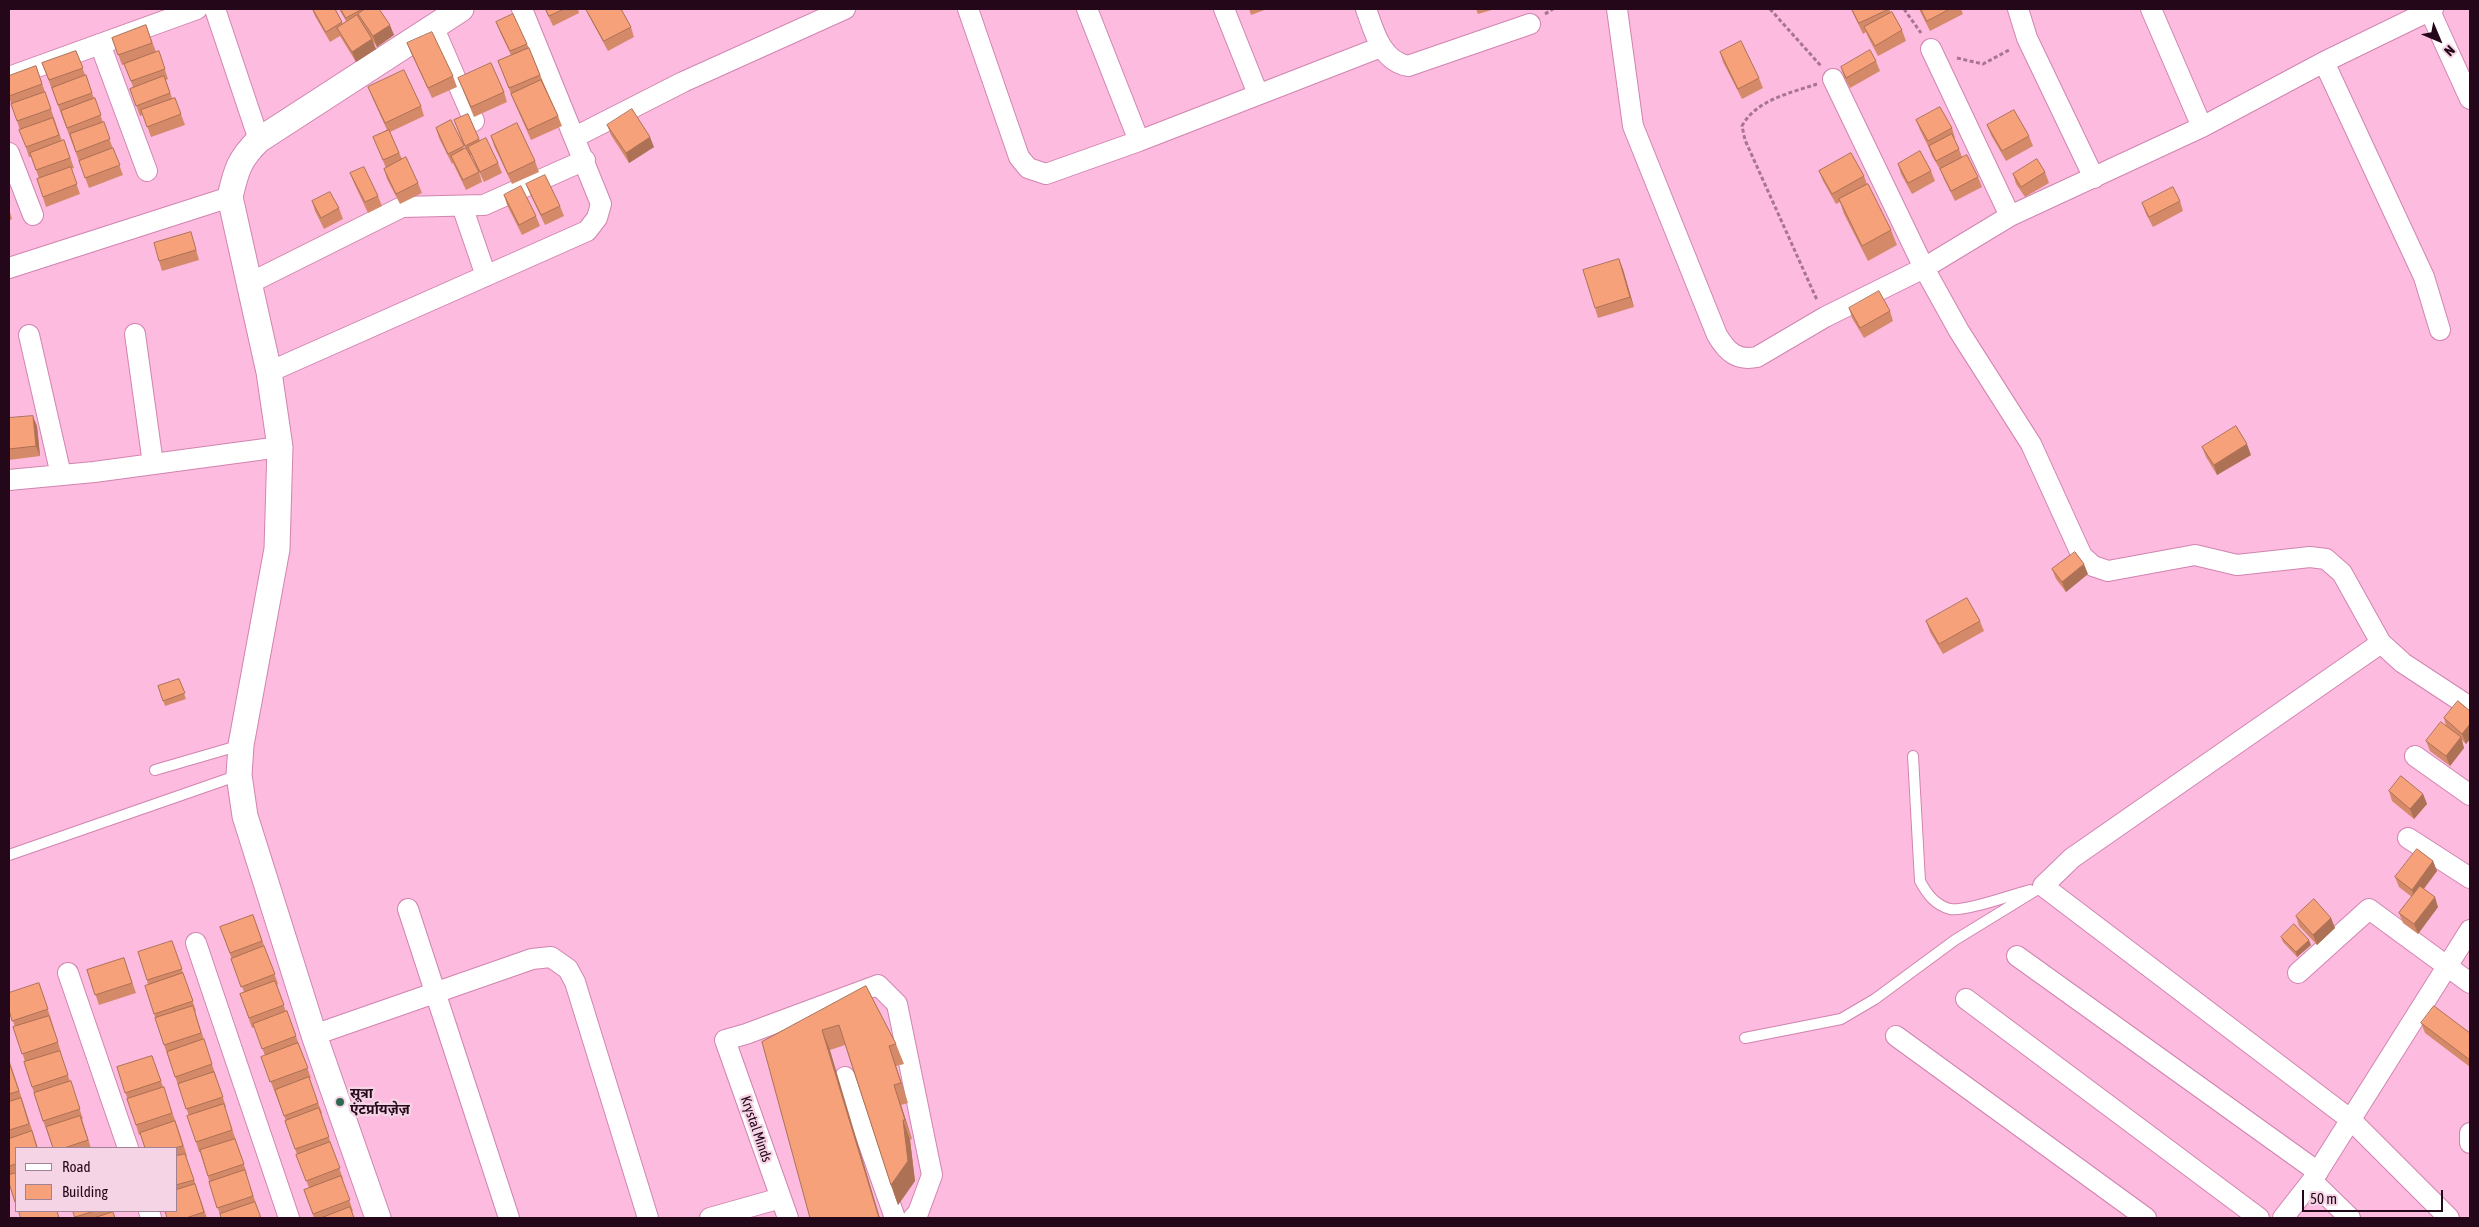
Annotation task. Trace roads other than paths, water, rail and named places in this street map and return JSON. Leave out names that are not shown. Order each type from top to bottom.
[{"type":"street","points":[[9,77],[198,9]]},
{"type":"street","points":[[215,9],[259,140]]},
{"type":"street","points":[[378,1218],[314,1035],[245,816],[240,775],[242,745],[277,549],[280,447],[269,372],[230,197],[236,170],[245,153],[259,140],[461,9]]},
{"type":"street","points":[[269,372],[587,231],[597,218],[601,204],[585,160],[522,9]]},
{"type":"street","points":[[575,137],[683,82],[845,9]]},
{"type":"street","points":[[968,9],[1019,157],[1028,168],[1046,174],[1139,141],[1381,47]]},
{"type":"street","points":[[1087,9],[1139,141]]},
{"type":"street","points":[[1224,9],[1258,94]]},
{"type":"street","points":[[1366,9],[1381,47],[1399,64],[1408,66],[1530,24]]},
{"type":"street","points":[[1617,9],[1633,126],[1717,335],[1726,349],[1736,357],[1746,359],[1757,357],[1825,317],[1924,268],[2010,216],[2202,127],[2324,62],[2431,9],[2470,99]]},
{"type":"street","points":[[2018,9],[2027,38],[2094,178]]},
{"type":"street","points":[[2151,9],[2202,127]]},
{"type":"street","points":[[433,26],[474,121]]},
{"type":"street","points":[[100,44],[147,171]]},
{"type":"street","points":[[1931,49],[2010,216]]},
{"type":"street","points":[[2324,62],[2424,277],[2440,330]]},
{"type":"street","points":[[1833,79],[1924,268],[1959,331],[2031,444],[2082,556],[2093,566],[2108,572],[2195,555],[2237,565],[2310,557],[2326,560],[2342,573],[2380,643],[2403,662],[2470,707]]},
{"type":"street","points":[[9,153],[33,215]]},
{"type":"street","points":[[250,283],[402,207],[484,205],[585,160]]},
{"type":"street","points":[[9,268],[230,197]]},
{"type":"street","points":[[462,206],[486,276]]},
{"type":"street","points":[[135,334],[153,464]]},
{"type":"street","points":[[29,335],[61,475]]},
{"type":"street","points":[[9,480],[153,464],[280,447]]},
{"type":"street","points":[[2380,643],[2072,858],[2043,886],[2351,1120],[2450,1218]]},
{"type":"street","points":[[2415,756],[2470,795]]},
{"type":"street","points":[[2408,838],[2470,878]]},
{"type":"street","points":[[408,909],[437,992],[509,1218]]},
{"type":"street","points":[[2298,973],[2369,909],[2470,983]]},
{"type":"street","points":[[2283,1218],[2315,1177],[2470,930]]},
{"type":"street","points":[[196,943],[289,1218]]},
{"type":"street","points":[[2017,956],[2315,1177],[2350,1218]]},
{"type":"street","points":[[314,1035],[532,959],[551,957],[568,969],[574,982],[648,1218]]},
{"type":"street","points":[[68,973],[128,1147]]},
{"type":"street","name":"Krystal Minds","points":[[788,1218],[725,1040],[746,1034],[878,984],[897,1004],[932,1175],[918,1213],[913,1218]]},
{"type":"street","points":[[1966,999],[2259,1218]]},
{"type":"street","points":[[1896,1036],[2146,1218]]},
{"type":"street","points":[[845,1077],[895,1218]]},
{"type":"street","points":[[2470,1132],[2470,1143]]},
{"type":"street","points":[[710,1218],[781,1198]]},
{"type":"lane","points":[[156,770],[242,745]]},
{"type":"lane","points":[[1913,756],[1920,881],[1928,895],[1937,903],[1951,909],[1968,907],[2043,886]]},
{"type":"lane","points":[[9,856],[240,775]]},
{"type":"lane","points":[[1745,1038],[1841,1019],[1875,1000],[1955,940],[2043,886]]},
{"type":"place","name":"सूत्रा एंटर्प्रायज़ेज़","points":[[340,1102]]}]
